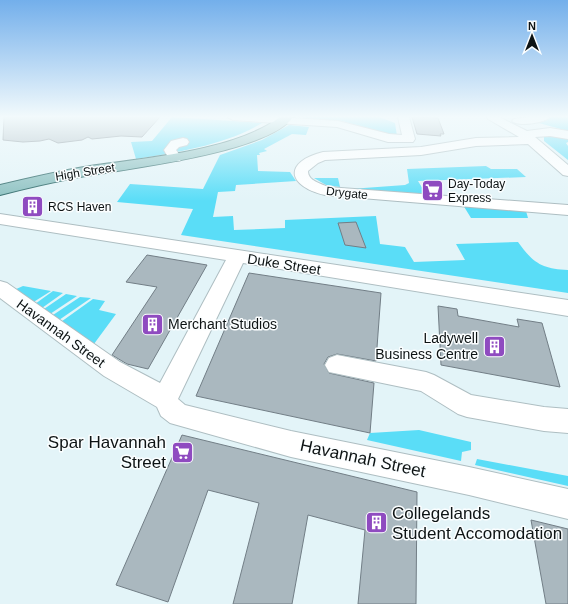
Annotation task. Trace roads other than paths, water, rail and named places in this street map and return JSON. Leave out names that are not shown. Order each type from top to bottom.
[{"type":"main road","name":"High Street","points":[[0,190],[73,174],[175,158],[226,145]]},
{"type":"street","points":[[174,145],[170,150],[175,158]]},
{"type":"street","name":"Drygate","points":[[455,145],[416,151],[327,155],[309,163],[301,171],[301,176],[305,182],[325,191],[568,210]]},
{"type":"street","points":[[536,145],[568,172]]},
{"type":"street","name":"Duke Street","points":[[0,219],[568,308]]},
{"type":"street","points":[[166,399],[237,256]]},
{"type":"street","name":"Havannah Street","points":[[0,288],[112,369],[166,399],[170,408],[179,415],[291,444],[469,481],[568,504]]},
{"type":"street","points":[[337,365],[426,382],[467,406],[544,419],[568,421]]},
{"type":"place","name":"Day-Today Express","points":[[432,191]]},
{"type":"place","name":"RCS Haven","points":[[33,207]]},
{"type":"place","name":"Merchant Studios","points":[[153,324]]},
{"type":"place","name":"Ladywell Business Centre","points":[[494,346]]},
{"type":"place","name":"Spar Havannah Street","points":[[182,452]]},
{"type":"place","name":"Collegelands Student Accomodation","points":[[376,523]]}]
